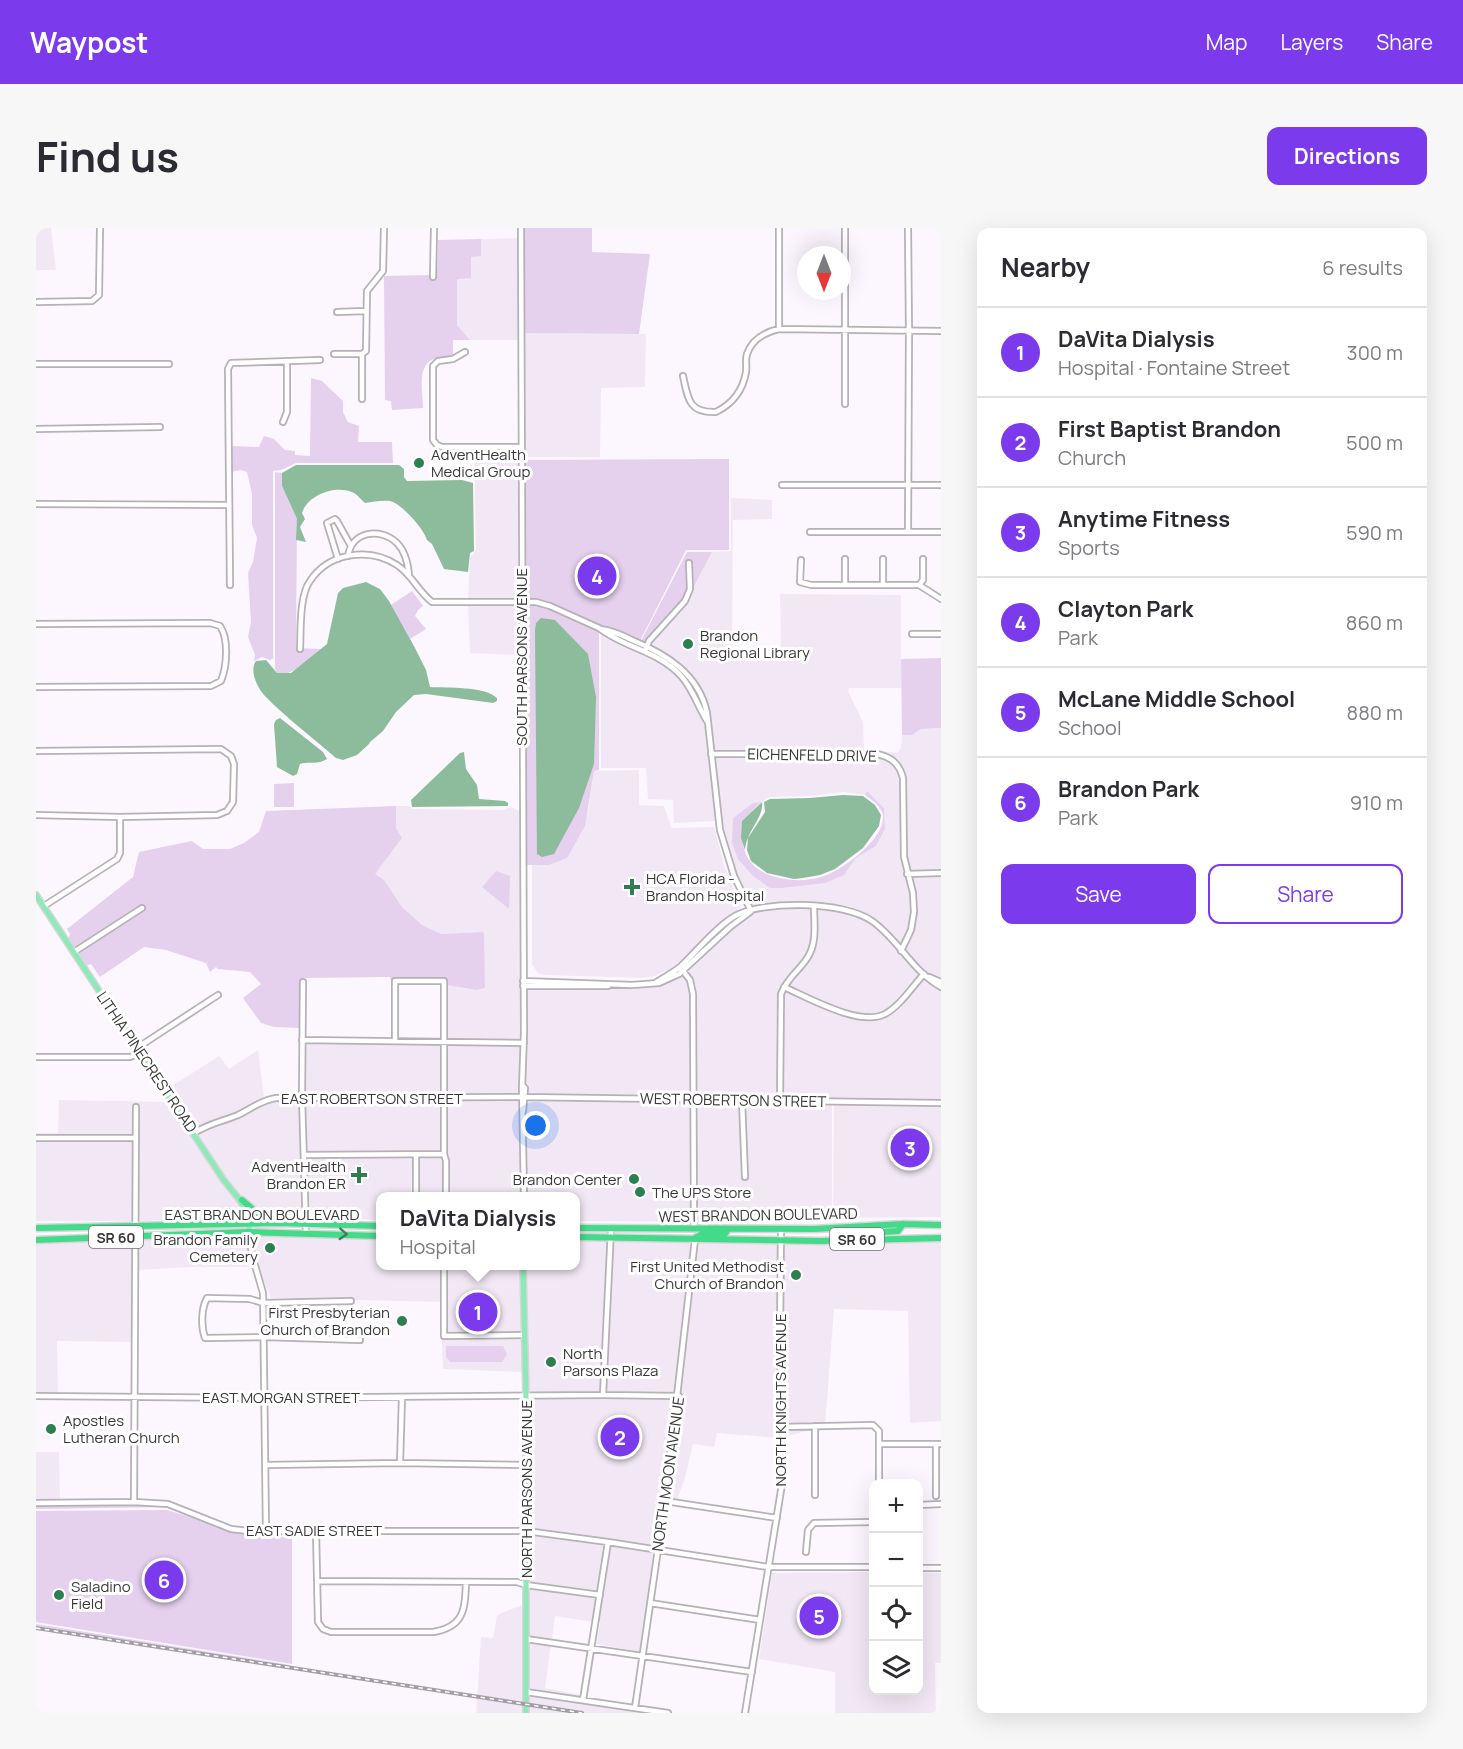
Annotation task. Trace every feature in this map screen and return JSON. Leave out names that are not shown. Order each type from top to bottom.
[{"type":"highway","points":[[242,1200],[270,1223]]},
{"type":"highway","name":"EAST BRANDON BOULEVARD","points":[[36,1228],[249,1223],[376,1226]]},
{"type":"highway","name":"WEST BRANDON BOULEVARD","points":[[580,1228],[823,1229],[903,1224],[941,1225]]},
{"type":"highway","points":[[861,1239],[864,1234],[868,1233],[898,1231],[903,1224]]},
{"type":"highway","points":[[666,1238],[670,1234],[690,1234],[694,1229]]},
{"type":"highway","points":[[695,1239],[702,1234],[725,1234],[728,1229]]},
{"type":"highway","name":"EAST BRANDON BOULEVARD","points":[[36,1240],[249,1233],[376,1236]]},
{"type":"highway","name":"WEST BRANDON BOULEVARD","points":[[580,1237],[941,1238]]},
{"type":"main road","name":"LITHIA PINECREST ROAD","points":[[36,895],[223,1179],[242,1200],[247,1210],[249,1233]]},
{"type":"main road","name":"NORTH PARSONS AVENUE","points":[[523,1270],[526,1396],[526,1713]]},
{"type":"street","points":[[38,302],[92,301],[99,295],[100,228]]},
{"type":"street","points":[[334,354],[362,354],[366,351],[368,288],[383,271],[384,228]]},
{"type":"street","points":[[433,277],[434,228]]},
{"type":"street","name":"SOUTH PARSONS AVENUE","points":[[521,228],[524,1192]]},
{"type":"street","points":[[779,228],[779,328]]},
{"type":"street","points":[[844,228],[845,404]]},
{"type":"street","points":[[908,228],[908,532]]},
{"type":"street","points":[[337,312],[366,311]]},
{"type":"street","points":[[683,376],[687,398],[692,405],[698,410],[716,412],[725,408],[740,390],[746,370],[747,354],[751,346],[758,338],[779,328],[941,331]]},
{"type":"street","points":[[465,352],[453,359],[440,360],[433,366],[433,440],[442,447],[521,447]]},
{"type":"street","points":[[362,354],[362,399]]},
{"type":"street","points":[[230,585],[228,369],[231,363],[320,360]]},
{"type":"street","points":[[283,422],[287,412],[287,361]]},
{"type":"street","points":[[36,364],[169,364]]},
{"type":"street","points":[[36,429],[160,427]]},
{"type":"street","points":[[782,485],[941,485]]},
{"type":"street","points":[[36,504],[229,505]]},
{"type":"street","points":[[338,559],[326,526],[327,523],[335,519],[351,546]]},
{"type":"street","points":[[810,532],[941,532]]},
{"type":"street","points":[[348,556],[351,546],[361,536],[369,533],[390,538],[399,545],[409,575]]},
{"type":"street","points":[[300,649],[301,610],[309,581],[326,565],[356,554],[377,555],[396,564],[409,575],[423,595],[432,602],[543,603],[646,649],[667,663],[682,677],[692,690],[707,720],[723,842],[734,876],[751,911]]},
{"type":"street","points":[[845,559],[845,585]]},
{"type":"street","points":[[883,559],[883,585]]},
{"type":"street","points":[[919,585],[923,580],[923,559]]},
{"type":"street","points":[[801,560],[800,582],[811,585],[919,585],[941,598]]},
{"type":"street","points":[[646,649],[649,641],[685,601],[690,589],[689,563]]},
{"type":"street","points":[[36,624],[210,623],[220,626],[225,633],[225,671],[221,681],[211,686],[36,687]]},
{"type":"street","points":[[912,634],[941,634]]},
{"type":"street","points":[[36,751],[221,749],[231,756],[234,764],[233,802],[227,811],[217,814],[120,817],[36,815]]},
{"type":"street","name":"EICHENFELD DRIVE","points":[[711,754],[876,754],[887,756],[896,762],[903,778],[904,857],[913,893],[914,912],[911,930],[901,951]]},
{"type":"street","points":[[44,906],[117,860],[120,853],[120,817]]},
{"type":"street","points":[[907,874],[941,873]]},
{"type":"street","points":[[523,983],[613,985],[655,983],[670,979],[682,969],[730,920],[751,911],[775,907],[814,906],[840,908],[865,916],[882,930],[924,974],[941,987]]},
{"type":"street","points":[[780,1101],[780,1005],[784,987],[812,949],[814,906]]},
{"type":"street","points":[[74,952],[142,908]]},
{"type":"street","points":[[682,969],[690,980],[693,994],[694,1229]]},
{"type":"street","points":[[784,987],[854,1017],[871,1018],[890,1011],[924,974]]},
{"type":"street","points":[[924,974],[941,982]]},
{"type":"street","points":[[395,1041],[395,981],[444,981],[446,1192]]},
{"type":"street","points":[[303,982],[302,1097],[306,1233]]},
{"type":"street","points":[[36,1057],[130,1057],[218,995]]},
{"type":"street","points":[[302,1040],[524,1043]]},
{"type":"street","name":"EAST ROBERTSON STREET","points":[[194,1133],[210,1123],[237,1116],[264,1100],[302,1097],[523,1098]]},
{"type":"street","name":"WEST ROBERTSON STREET","points":[[523,1098],[941,1103]]},
{"type":"street","points":[[742,1100],[744,1177]]},
{"type":"street","points":[[135,1502],[136,1107]]},
{"type":"street","points":[[36,1138],[136,1138]]},
{"type":"street","points":[[303,1155],[444,1154]]},
{"type":"street","points":[[416,1155],[416,1192]]},
{"type":"street","points":[[603,1395],[610,1229]]},
{"type":"street","name":"NORTH KNIGHTS AVENUE","points":[[745,1713],[782,1484],[781,1229]]},
{"type":"street","points":[[249,1233],[252,1255],[263,1293],[266,1530]]},
{"type":"street","name":"NORTH MOON AVENUE","points":[[635,1708],[679,1396],[695,1239]]},
{"type":"street","points":[[444,1270],[444,1335],[524,1335]]},
{"type":"street","points":[[351,1301],[263,1304],[250,1299],[207,1298],[203,1305],[204,1333],[206,1338],[360,1340]]},
{"type":"street","name":"EAST MORGAN STREET","points":[[36,1396],[265,1398],[679,1396]]},
{"type":"street","points":[[400,1463],[402,1397]]},
{"type":"street","points":[[782,1427],[873,1425],[879,1431],[879,1479]]},
{"type":"street","points":[[815,1426],[815,1494]]},
{"type":"street","points":[[879,1444],[939,1444],[936,1496]]},
{"type":"street","points":[[266,1465],[400,1463],[525,1465]]},
{"type":"street","points":[[665,1501],[777,1518]]},
{"type":"street","name":"EAST SADIE STREET","points":[[36,1503],[168,1504],[231,1528],[316,1531],[526,1531],[768,1567],[869,1568]]},
{"type":"street","points":[[923,1505],[941,1504]]},
{"type":"street","points":[[806,1552],[808,1530],[814,1523],[869,1522]]},
{"type":"street","points":[[316,1531],[318,1622],[323,1629],[331,1632],[445,1630],[456,1623],[463,1613],[466,1582]]},
{"type":"street","points":[[583,1700],[608,1542]]},
{"type":"street","points":[[923,1568],[941,1568]]},
{"type":"street","points":[[317,1581],[517,1582],[600,1595]]},
{"type":"street","points":[[650,1603],[760,1620]]},
{"type":"street","points":[[526,1639],[752,1672]]},
{"type":"street","points":[[526,1692],[668,1713]]},
{"type":"shaded area","points":[[36,228],[51,228],[56,270],[36,270]]},
{"type":"shaded area","points":[[523,228],[592,228],[592,252],[650,254],[639,334],[523,333]]},
{"type":"shaded area","points":[[519,238],[518,340],[470,340],[457,325],[457,278],[471,278],[471,257],[481,255],[481,239]]},
{"type":"shaded area","points":[[481,239],[481,256],[471,257],[471,278],[457,279],[457,325],[470,340],[453,340],[453,355],[428,362],[422,380],[423,408],[392,410],[391,401],[385,400],[384,276],[431,275],[431,279],[435,280],[438,240]]},
{"type":"shaded area","points":[[523,333],[646,334],[645,387],[601,388],[600,457],[523,457]]},
{"type":"shaded area","points":[[311,378],[322,381],[343,401],[343,412],[348,422],[359,426],[358,442],[392,442],[393,463],[296,463],[273,471],[273,659],[262,657],[254,661],[255,655],[248,637],[251,622],[248,573],[253,562],[257,538],[252,525],[252,494],[247,472],[241,470],[231,472],[231,446],[259,447],[264,436],[274,439],[285,450],[295,451],[295,455],[310,456]]},
{"type":"shaded area","points":[[474,449],[518,449],[518,599],[468,600],[470,558],[476,550]]},
{"type":"shaded area","points":[[729,459],[729,550],[686,550],[639,643],[599,628],[599,770],[594,771],[585,826],[567,858],[549,865],[522,865],[521,460]]},
{"type":"shaded area","points":[[296,465],[399,465],[404,469],[404,477],[407,481],[462,480],[473,483],[474,551],[470,553],[468,572],[444,569],[432,544],[417,523],[400,506],[390,501],[365,503],[347,490],[324,492],[310,501],[302,513],[305,519],[300,527],[306,542],[296,540],[297,519],[282,486],[282,473]]},
{"type":"shaded area","points":[[275,472],[282,473],[282,486],[297,519],[296,648],[322,649],[295,670],[283,674],[277,673],[275,669]]},
{"type":"shaded area","points":[[731,498],[772,500],[772,519],[733,520],[732,650],[781,650],[780,594],[901,595],[901,688],[849,688],[848,691],[863,722],[864,749],[897,753],[901,748],[902,735],[912,735],[921,729],[941,728],[941,871],[909,871],[906,857],[905,777],[897,760],[888,754],[876,752],[713,752],[709,707],[700,689],[692,676],[677,662],[649,645],[686,602],[712,552],[731,551]]},
{"type":"shaded area","points":[[687,552],[712,552],[691,592],[691,561],[687,561],[688,588],[683,599],[645,643],[641,641]]},
{"type":"shaded area","points":[[366,582],[380,589],[389,601],[426,670],[430,687],[483,691],[497,698],[497,701],[493,703],[426,694],[414,695],[396,712],[383,731],[357,755],[343,760],[336,758],[264,695],[259,688],[253,669],[256,661],[266,660],[277,673],[291,673],[327,644],[338,593],[343,588]]},
{"type":"shaded area","points":[[412,591],[423,606],[415,616],[426,629],[410,639],[391,605]]},
{"type":"shaded area","points":[[519,604],[519,655],[470,653],[468,605]]},
{"type":"shaded area","points":[[541,618],[555,620],[588,654],[596,697],[594,764],[579,808],[554,854],[542,857],[537,854],[535,630],[536,623]]},
{"type":"shaded area","points":[[601,633],[666,666],[690,691],[705,723],[716,821],[674,823],[673,800],[648,799],[646,768],[601,768]]},
{"type":"shaded area","points":[[941,658],[941,728],[921,729],[912,735],[902,735],[901,659]]},
{"type":"shaded area","points":[[280,718],[323,752],[327,759],[300,764],[297,774],[293,776],[277,767],[274,724]]},
{"type":"shaded area","points":[[464,752],[466,769],[477,785],[479,799],[505,801],[508,806],[412,807],[411,800],[460,753]]},
{"type":"shaded area","points":[[714,757],[876,757],[894,764],[901,778],[902,857],[912,903],[909,929],[901,947],[875,920],[850,907],[816,904],[752,909],[736,875],[725,842]],"holes":[[[867,791],[884,808],[885,829],[876,846],[856,858],[844,875],[782,888],[738,859],[753,803],[762,802],[769,797],[843,792],[865,795]]]},
{"type":"shaded area","name":"HCA Florida - Brandon Hospital","points":[[639,770],[639,805],[664,806],[672,828],[714,827],[725,868],[741,907],[670,969],[652,977],[538,973],[532,964],[532,865],[549,865],[588,812],[594,771]]},
{"type":"shaded area","points":[[294,783],[294,807],[274,807],[274,784]]},
{"type":"shaded area","points":[[867,791],[884,808],[885,829],[876,846],[856,858],[844,875],[825,883],[770,888],[753,876],[738,859],[732,843],[733,818],[753,803],[761,802],[742,821],[745,851],[753,865],[769,875],[790,880],[821,877],[839,869],[870,844],[882,824],[882,812],[865,795]]},
{"type":"shaded area","points":[[863,796],[875,805],[881,815],[879,826],[863,848],[835,869],[820,875],[794,879],[767,873],[751,861],[747,850],[748,838],[765,812],[764,802],[770,799]]},
{"type":"shaded area","points":[[762,802],[762,808],[745,850],[741,838],[742,821]]},
{"type":"shaded area","points":[[396,806],[409,806],[412,809],[503,810],[510,807],[520,811],[521,1039],[447,1039],[446,985],[477,990],[485,988],[483,932],[441,934],[422,925],[402,907],[384,880],[374,874],[402,838],[396,828]]},
{"type":"shaded area","points":[[396,806],[396,828],[402,838],[375,874],[384,880],[402,907],[422,925],[441,934],[483,932],[485,988],[477,990],[446,985],[446,978],[393,978],[392,984],[390,977],[301,978],[300,1028],[274,1027],[261,1023],[243,998],[261,984],[250,972],[216,967],[210,972],[206,963],[166,950],[144,947],[100,977],[91,964],[86,966],[68,939],[70,934],[67,929],[133,877],[139,852],[192,841],[203,849],[230,849],[244,843],[259,832],[266,811]]},
{"type":"shaded area","points":[[496,871],[510,876],[509,909],[482,887]]},
{"type":"shaded area","points":[[910,876],[941,876],[941,979],[925,972],[904,950],[913,931],[916,912],[915,892]]},
{"type":"shaded area","points":[[775,909],[812,909],[812,940],[809,950],[787,978],[779,994],[778,1098],[696,1097],[695,994],[687,971],[731,929],[751,914]]},
{"type":"shaded area","points":[[816,909],[840,910],[864,919],[881,931],[921,974],[889,1009],[871,1016],[854,1014],[787,986],[813,952],[816,940]]},
{"type":"shaded area","points":[[683,974],[691,994],[691,1097],[527,1095],[525,1085],[526,988],[643,988],[660,986]]},
{"type":"shaded area","points":[[924,978],[941,990],[941,1101],[782,1099],[782,1005],[785,990],[853,1019],[871,1021],[891,1013]]},
{"type":"shaded area","points":[[304,1043],[442,1044],[442,1095],[304,1095]]},
{"type":"shaded area","points":[[447,1044],[521,1044],[519,1095],[447,1095]]},
{"type":"shaded area","points":[[258,1050],[264,1098],[236,1113],[211,1120],[195,1130],[167,1089],[219,1056],[229,1069]]},
{"type":"shaded area","points":[[304,1099],[442,1100],[442,1152],[306,1153]]},
{"type":"shaded area","points":[[59,1100],[171,1102],[239,1201],[246,1219],[138,1221],[138,1105],[134,1105],[134,1136],[36,1136],[36,1133],[58,1133]]},
{"type":"shaded area","points":[[300,1100],[303,1220],[268,1219],[227,1181],[198,1134],[208,1127],[238,1118],[270,1101]]},
{"type":"shaded area","points":[[447,1100],[519,1100],[521,1192],[448,1192]]},
{"type":"shaded area","points":[[527,1100],[691,1102],[692,1222],[580,1221],[580,1192],[526,1192],[525,1113]]},
{"type":"shaded area","points":[[696,1102],[740,1103],[743,1180],[747,1179],[744,1103],[832,1104],[832,1219],[850,1220],[696,1222]]},
{"type":"shaded area","points":[[834,1102],[941,1106],[941,1217],[833,1218]]},
{"type":"shaded area","points":[[36,1141],[134,1141],[133,1221],[36,1221]]},
{"type":"shaded area","points":[[418,1157],[442,1157],[444,1192],[418,1192]]},
{"type":"shaded area","name":"AdventHealth Brandon ER","points":[[307,1158],[412,1158],[411,1192],[376,1192],[376,1220],[308,1217]]},
{"type":"shaded area","points":[[247,1236],[254,1267],[137,1270],[138,1239]]},
{"type":"shaded area","points":[[252,1236],[376,1240],[376,1270],[442,1270],[442,1302],[271,1298],[254,1254]]},
{"type":"shaded area","points":[[133,1239],[132,1342],[57,1341],[58,1394],[36,1394],[36,1242]]},
{"type":"shaded area","points":[[580,1241],[609,1241],[600,1392],[528,1394],[525,1270],[580,1270]]},
{"type":"shaded area","points":[[613,1241],[694,1242],[677,1393],[605,1392]]},
{"type":"shaded area","points":[[887,1241],[941,1241],[941,1421],[910,1423],[908,1311],[834,1309],[825,1426],[784,1437],[783,1244],[849,1245]]},
{"type":"shaded area","points":[[698,1242],[779,1244],[779,1438],[717,1433],[714,1447],[693,1444],[677,1500],[668,1499]]},
{"type":"shaded area","points":[[447,1270],[521,1270],[522,1332],[446,1333]]},
{"type":"shaded area","points":[[522,1337],[523,1394],[522,1372],[443,1369],[442,1338]],"holes":[[[446,1346],[470,1347],[502,1362],[450,1362],[446,1357]]]},
{"type":"shaded area","points":[[446,1346],[503,1346],[507,1354],[502,1362],[450,1362],[446,1357]]},
{"type":"shaded area","points":[[676,1398],[655,1547],[528,1529],[528,1399]]},
{"type":"shaded area","points":[[36,1452],[59,1452],[60,1500],[36,1501]]},
{"type":"shaded area","points":[[134,1504],[167,1507],[36,1509],[36,1506],[46,1505]]},
{"type":"shaded area","points":[[167,1510],[243,1533],[292,1538],[292,1664],[36,1622],[36,1511]]},
{"type":"shaded area","points":[[528,1534],[605,1544],[598,1592],[528,1582]]},
{"type":"shaded area","points":[[610,1545],[655,1552],[641,1652],[597,1644],[600,1623],[598,1622]]},
{"type":"shaded area","points":[[869,1572],[869,1695],[923,1695],[923,1573],[941,1573],[941,1663],[935,1663],[936,1713],[835,1713],[835,1672],[759,1659],[772,1573]]},
{"type":"shaded area","points":[[528,1587],[597,1597],[593,1622],[555,1616],[552,1639],[528,1636]]},
{"type":"shaded area","points":[[524,1604],[524,1713],[476,1713],[481,1637],[493,1638],[497,1615]]},
{"type":"shaded area","points":[[36,1624],[290,1665],[290,1666],[36,1626]]},
{"type":"shaded area","points":[[528,1641],[551,1644],[545,1688],[582,1695],[581,1698],[528,1690]]},
{"type":"shaded area","points":[[528,1695],[637,1711],[636,1713],[528,1713]]},
{"type":"railway","points":[[36,1628],[582,1713]]},
{"type":"place","name":"AdventHealth Medical Group","points":[[419,463]]},
{"type":"place","name":"Clayton Park","points":[[597,576]]},
{"type":"place","name":"Brandon Regional Library","points":[[688,644]]},
{"type":"place","name":"HCA Florida - Brandon Hospital","points":[[632,887]]},
{"type":"place","name":"Anytime Fitness","points":[[910,1148]]},
{"type":"place","name":"AdventHealth Brandon ER","points":[[359,1175]]},
{"type":"place","name":"Brandon Center","points":[[634,1179]]},
{"type":"place","name":"The UPS Store","points":[[640,1192]]},
{"type":"place","name":"Brandon Family Cemetery","points":[[270,1248]]},
{"type":"place","name":"First United Methodist Church of Brandon","points":[[796,1275]]},
{"type":"place","name":"DaVita Dialysis","points":[[478,1312]]},
{"type":"place","name":"First Presbyterian Church of Brandon","points":[[402,1321]]},
{"type":"place","name":"North Parsons Plaza","points":[[551,1362]]},
{"type":"place","name":"Apostles Lutheran Church","points":[[51,1429]]},
{"type":"place","name":"First Baptist Brandon","points":[[620,1437]]},
{"type":"place","name":"Brandon Park","points":[[164,1580]]},
{"type":"place","name":"Saladino Field","points":[[59,1595]]},
{"type":"place","name":"McLane Middle School","points":[[819,1616]]}]
